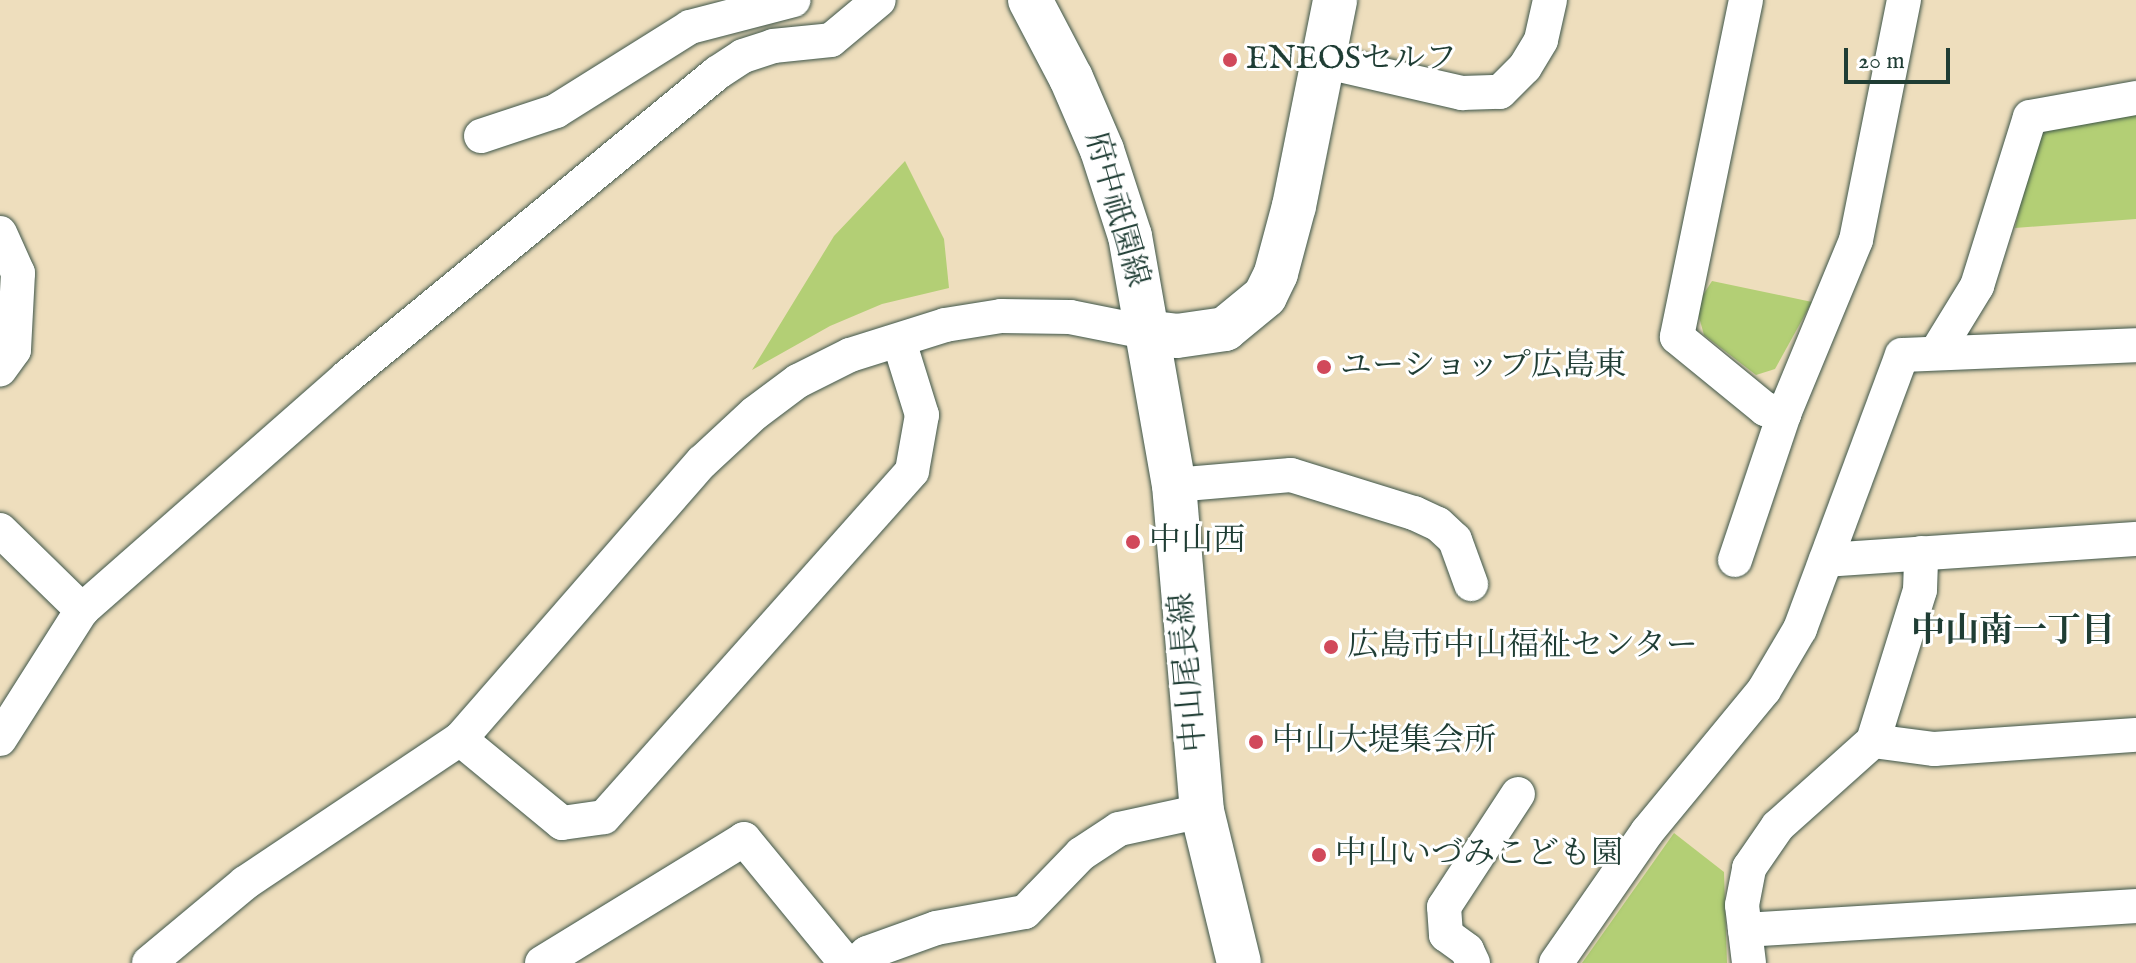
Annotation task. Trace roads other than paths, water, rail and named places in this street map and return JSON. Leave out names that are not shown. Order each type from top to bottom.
[{"type":"main road","name":"府中祇園線","points":[[1030,0],[1071,78],[1102,150],[1130,236],[1145,332],[1177,336],[1225,329],[1265,296],[1276,273],[1294,206],[1335,0]]},
{"type":"main road","name":"中山尾長線","points":[[1145,332],[1174,485],[1202,811],[1239,963]]},
{"type":"street","points":[[481,136],[556,111],[690,27],[794,0]]},
{"type":"street","points":[[0,739],[82,610],[347,377],[717,73],[743,56],[773,46],[831,40],[879,0]]},
{"type":"street","points":[[1322,61],[1462,93],[1500,92],[1525,67],[1541,40],[1550,0]]},
{"type":"street","points":[[1746,0],[1677,337],[1765,409],[1784,414]]},
{"type":"street","points":[[1735,560],[1784,414],[1856,240],[1904,0]]},
{"type":"street","points":[[1936,353],[1977,286],[2030,117],[2136,98]]},
{"type":"street","points":[[0,233],[18,273],[14,350],[0,369]]},
{"type":"street","points":[[149,963],[239,887],[460,739],[702,462],[755,413],[798,381],[850,355],[945,325],[1001,316],[1070,317],[1145,332]]},
{"type":"street","points":[[460,739],[562,823],[604,817],[912,471],[922,415],[899,341]]},
{"type":"street","points":[[1556,963],[1647,832],[1764,690],[1800,629],[1902,355],[2136,345]]},
{"type":"street","points":[[1174,485],[1291,475],[1414,513],[1438,524],[1455,540],[1471,584]]},
{"type":"street","points":[[0,530],[82,610]]},
{"type":"street","points":[[1826,560],[2136,539]]},
{"type":"street","points":[[1749,963],[1742,905],[1749,868],[1778,826],[1873,741],[1920,590],[1921,553]]},
{"type":"street","points":[[1873,741],[1934,749],[2136,735]]},
{"type":"street","points":[[1473,963],[1467,950],[1446,935],[1444,907],[1518,794]]},
{"type":"street","points":[[856,963],[867,953],[936,928],[1025,912],[1081,854],[1119,829],[1202,811]]},
{"type":"street","points":[[542,963],[744,839],[846,963]]},
{"type":"street","points":[[1745,930],[2136,906]]},
{"type":"place","name":"ENEOSセルフ","points":[[1230,60]]},
{"type":"place","name":"ユーショップ広島東","points":[[1324,367]]},
{"type":"place","name":"中山西","points":[[1133,542]]},
{"type":"place","name":"広島市中山福祉センター","points":[[1331,647]]},
{"type":"place","name":"中山大堤集会所","points":[[1256,742]]},
{"type":"place","name":"中山いづみこども園","points":[[1319,855]]},
{"type":"district","name":"中山南一丁目","points":[[2013,632]]}]
